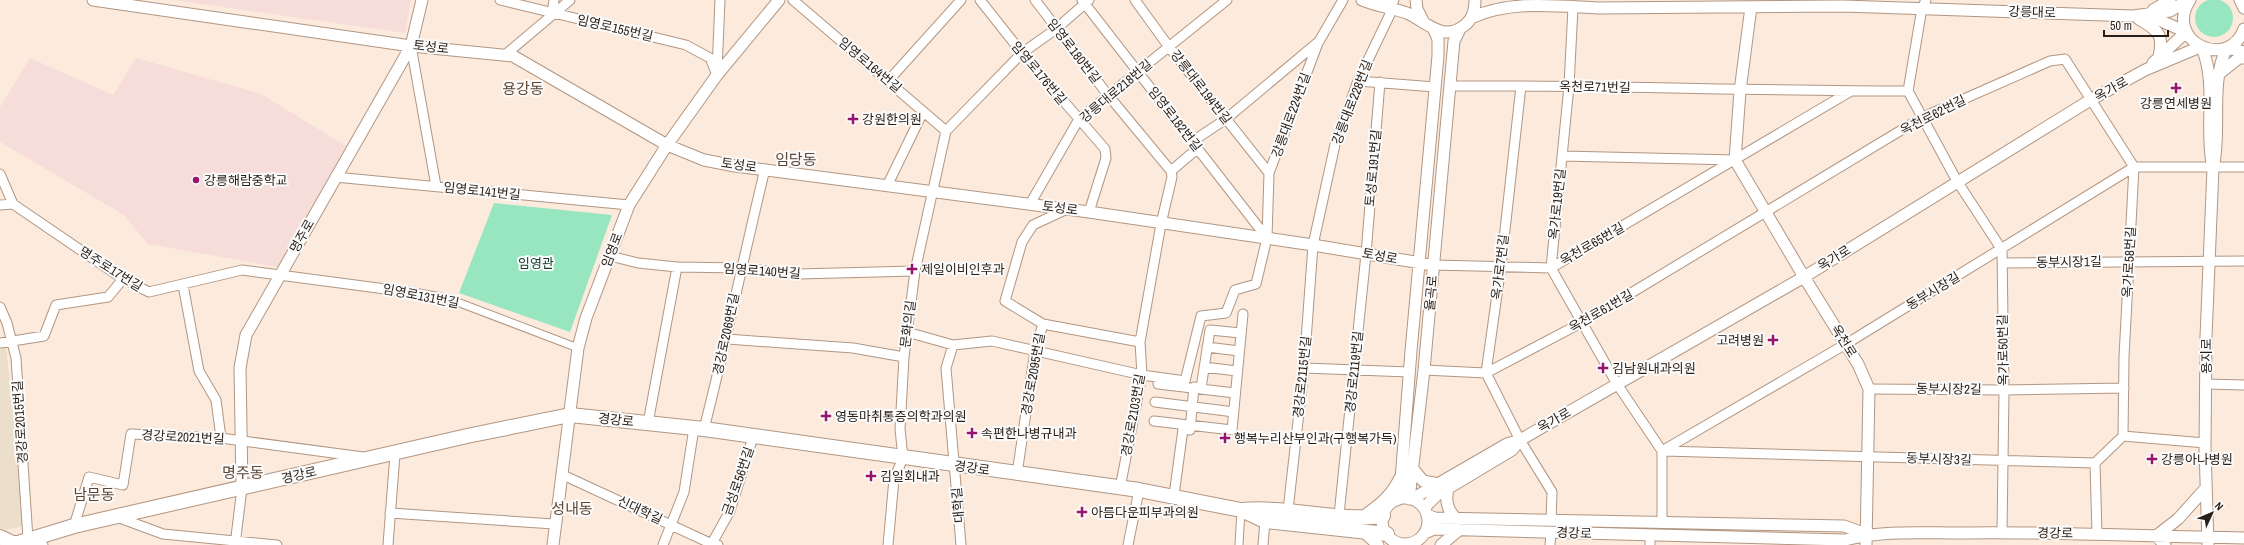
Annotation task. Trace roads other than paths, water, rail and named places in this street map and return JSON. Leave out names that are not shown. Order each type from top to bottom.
[{"type":"main road","name":"경강로","points":[[20,543],[74,526],[570,415],[699,429],[954,466],[1174,495],[1241,510],[1265,521],[1364,524],[1383,516]]},
{"type":"main road","points":[[1364,524],[1395,491],[1401,479]]},
{"type":"main road","name":"경강로","points":[[1241,510],[1266,508],[1339,515],[1364,524],[1391,539]]},
{"type":"main road","points":[[0,537],[20,543]]},
{"type":"street","name":"토성로","points":[[92,0],[147,3],[411,46],[513,56],[667,145],[704,160],[735,166],[1030,204],[1161,224],[1313,244],[1433,265]]},
{"type":"street","name":"명주로","points":[[242,488],[240,368],[246,335],[411,46],[422,0]]},
{"type":"street","name":"임영로155번길","points":[[500,0],[686,44],[710,58],[717,75]]},
{"type":"street","points":[[552,13],[554,0]]},
{"type":"street","points":[[505,55],[552,13],[570,0]]},
{"type":"street","points":[[717,75],[720,0]]},
{"type":"street","name":"임영로","points":[[553,545],[554,524],[563,475],[578,348],[586,318],[629,205],[667,145],[717,75],[779,0]]},
{"type":"street","name":"임영로164번길","points":[[793,0],[888,80],[946,132]]},
{"type":"street","points":[[888,80],[961,0]]},
{"type":"street","name":"임영로176번길","points":[[980,0],[1022,54],[1104,149],[1106,158],[1089,212]]},
{"type":"street","name":"임영로180번길","points":[[1035,0],[1108,95],[1171,171]]},
{"type":"street","name":"강릉대로194번길","points":[[1135,0],[1169,47],[1269,173]]},
{"type":"street","name":"강릉대로218번길","points":[[1030,204],[1079,119],[1227,0]]},
{"type":"street","name":"강릉대로224번길","points":[[1142,375],[1186,381],[1201,316],[1226,314],[1235,290],[1256,284],[1267,238],[1269,173],[1318,42],[1343,0]]},
{"type":"street","points":[[1362,0],[1374,5],[1392,5],[1430,27],[1452,32],[1460,28],[1471,18],[1499,5]]},
{"type":"street","points":[[1406,499],[1391,504],[1383,516],[1384,528],[1391,539],[1402,544],[1412,544],[1425,534],[1428,522],[1426,512],[1406,499],[1400,493],[1438,39],[1430,27],[1420,18],[1416,0]]},
{"type":"street","points":[[1471,18],[1475,0]]},
{"type":"street","points":[[1486,0],[1499,5]]},
{"type":"street","points":[[2133,16],[2158,9],[2170,0]]},
{"type":"street","points":[[2133,16],[2170,10],[2189,0]]},
{"type":"street","points":[[2189,0],[2185,7],[2183,17],[2186,32],[2189,38],[2201,47],[2218,50],[2227,48],[2236,42],[2244,30]]},
{"type":"street","points":[[2240,0],[2244,2]]},
{"type":"street","points":[[2240,0],[2244,8]]},
{"type":"street","points":[[946,132],[1022,54],[1056,29],[1085,1]]},
{"type":"street","name":"임영로182번길","points":[[1085,1],[1267,238]]},
{"type":"street","name":"강릉대로","points":[[1499,5],[1522,3],[1751,7],[1844,3],[1924,4],[2133,16]]},
{"type":"street","name":"옥가로19번길","points":[[1551,268],[1569,86],[1566,4]]},
{"type":"street","points":[[1924,4],[1908,91],[1957,181],[2002,250]]},
{"type":"street","name":"강릉대로228번길","points":[[1313,244],[1336,140],[1358,81],[1392,5]]},
{"type":"street","points":[[1735,160],[1740,91],[1751,7]]},
{"type":"street","points":[[2133,16],[2159,20],[2186,32]]},
{"type":"street","points":[[2133,16],[2159,33],[2162,40],[2160,57]]},
{"type":"street","name":"율곡로","points":[[1406,499],[1412,469],[1424,370],[1454,41],[1460,28]]},
{"type":"street","points":[[2145,70],[2186,32]]},
{"type":"street","points":[[1161,224],[1172,177],[1171,171],[1196,145],[1318,42]]},
{"type":"street","points":[[411,46],[436,186]]},
{"type":"street","points":[[2145,70],[2201,47]]},
{"type":"street","name":"용지로","points":[[2201,47],[2208,66],[2209,148],[2212,168],[2208,261],[2204,489],[2208,542]]},
{"type":"street","points":[[2227,48],[2244,52]]},
{"type":"street","name":"용지로","points":[[2212,168],[2217,150],[2217,99],[2221,63],[2227,48]]},
{"type":"street","points":[[2176,56],[2196,54],[2208,66]]},
{"type":"street","points":[[2220,73],[2239,58],[2244,58]]},
{"type":"street","name":"옥천로62번길","points":[[1766,213],[1923,117],[2050,61],[2066,59],[2092,99]]},
{"type":"street","name":"옥가로","points":[[1406,499],[1444,487],[1512,450],[1520,440],[1804,277],[1957,181],[2092,99],[2145,70]]},
{"type":"street","points":[[1358,81],[1435,87]]},
{"type":"street","name":"토성로191번길","points":[[1366,254],[1380,82]]},
{"type":"street","name":"옥천로71번길","points":[[1451,86],[1569,86],[1740,91]]},
{"type":"street","name":"옥가로7번길","points":[[1486,373],[1501,266],[1521,86]]},
{"type":"street","points":[[1740,91],[1908,91]]},
{"type":"street","points":[[1562,156],[1735,160],[1851,91]]},
{"type":"street","points":[[2092,99],[2134,167],[2244,167]]},
{"type":"street","points":[[887,186],[924,112]]},
{"type":"street","name":"문화의길","points":[[903,458],[900,429],[904,357],[915,271],[931,192],[946,132]]},
{"type":"street","name":"옥천로65번길","points":[[1433,265],[1551,268],[1735,160]]},
{"type":"street","name":"옥천로","points":[[1735,160],[1804,277],[1846,344],[1870,389],[1867,539]]},
{"type":"street","name":"동부시장길","points":[[1662,451],[1846,344],[2002,250],[2134,167]]},
{"type":"street","name":"옥가로58번길","points":[[2123,436],[2134,167]]},
{"type":"street","name":"경강로2069번길","points":[[663,545],[670,524],[684,492],[699,429],[727,339],[740,268],[765,169]]},
{"type":"street","points":[[0,174],[13,204],[0,205]]},
{"type":"street","name":"임영로141번길","points":[[335,177],[629,205]]},
{"type":"street","name":"명주로17번길","points":[[13,204],[123,279],[149,292],[183,286],[242,270],[280,275]]},
{"type":"street","points":[[1043,324],[1005,301],[1022,242],[1033,224],[1065,210]]},
{"type":"street","name":"옥천로61번길","points":[[1486,373],[1583,322],[1766,213]]},
{"type":"street","name":"경강로2103번길","points":[[1120,488],[1142,375],[1140,342],[1161,224]]},
{"type":"street","name":"경강로2115번길","points":[[1288,510],[1304,368],[1313,244]]},
{"type":"street","name":"옥가로50번길","points":[[2002,250],[2004,390],[2002,532]]},
{"type":"street","name":"경강로2119번길","points":[[1339,515],[1366,254]]},
{"type":"street","name":"임영로140번길","points":[[610,256],[638,263],[677,267],[740,268],[798,274],[915,271]]},
{"type":"street","name":"동부시장1길","points":[[2002,263],[2244,261]]},
{"type":"street","points":[[648,423],[677,267]]},
{"type":"street","points":[[1551,268],[1617,384],[1662,451],[1662,522]]},
{"type":"street","name":"임영로131번길","points":[[280,275],[452,300],[578,348]]},
{"type":"street","points":[[0,343],[44,336],[56,305],[108,297],[123,279]]},
{"type":"street","points":[[183,286],[199,371],[216,400],[221,438]]},
{"type":"street","name":"경강로2015번길","points":[[0,307],[4,324],[12,341],[16,358],[20,543]]},
{"type":"street","points":[[1154,421],[1232,430],[1243,314]]},
{"type":"street","name":"경강로2095번길","points":[[1017,474],[1036,351],[1043,324],[1140,342]]},
{"type":"street","points":[[1194,388],[1201,388],[1210,330],[1241,333]]},
{"type":"street","points":[[907,332],[953,345],[992,341],[1142,375]]},
{"type":"street","points":[[727,339],[854,348],[904,357]]},
{"type":"street","name":"대학길","points":[[953,345],[946,368],[961,545]]},
{"type":"street","points":[[1207,347],[1239,351]]},
{"type":"street","points":[[1204,367],[1237,371]]},
{"type":"street","points":[[1304,368],[1354,372],[1409,372]]},
{"type":"street","points":[[1424,370],[1486,373],[1520,440],[1552,492],[1551,520]]},
{"type":"street","points":[[1158,384],[1235,393]]},
{"type":"street","points":[[2206,384],[2244,385]]},
{"type":"street","points":[[1174,495],[1183,429],[1190,430],[1190,407],[1194,388]]},
{"type":"street","name":"동부시장2길","points":[[1870,389],[2004,390],[2124,388]]},
{"type":"street","points":[[1154,402],[1234,412]]},
{"type":"street","name":"경강로2021번길","points":[[74,526],[89,477],[123,485],[131,434],[221,438],[373,458]]},
{"type":"street","points":[[2097,534],[2095,463],[2123,436],[2205,442]]},
{"type":"street","name":"금성로56번길","points":[[714,545],[730,511],[753,437]]},
{"type":"street","name":"동부시장3길","points":[[1662,451],[2095,463]]},
{"type":"street","points":[[388,545],[395,454]]},
{"type":"street","points":[[888,545],[894,479],[903,458]]},
{"type":"street","points":[[1412,469],[1423,481],[1444,487],[1447,505],[1458,524],[1440,545]]},
{"type":"street","name":"신대학길","points":[[563,475],[714,545]]},
{"type":"street","name":"옥가로","points":[[1426,512],[1444,487]]},
{"type":"street","points":[[235,543],[242,488]]},
{"type":"street","points":[[2165,545],[2156,536],[2178,519],[2204,489]]},
{"type":"street","points":[[1128,545],[1139,490]]},
{"type":"street","points":[[1239,545],[1241,510]]},
{"type":"street","name":"경강로","points":[[1426,512],[1435,518],[1458,524],[1650,540],[1816,542],[2002,532],[2156,536],[2208,542],[2244,538]]},
{"type":"street","points":[[390,513],[554,524]]},
{"type":"street","points":[[117,517],[163,534],[235,543],[276,545]]},
{"type":"street","name":"경강로","points":[[1425,534],[1434,529],[1458,524],[1551,520],[1844,526],[1867,539]]},
{"type":"street","points":[[1262,545],[1265,521]]},
{"type":"street","points":[[1364,524],[1378,545]]},
{"type":"street","points":[[1550,545],[1551,532]]},
{"type":"street","points":[[20,543],[43,545]]},
{"type":"place","name":"강릉연세병원","points":[[2176,88]]},
{"type":"place","name":"강원한의원","points":[[853,119]]},
{"type":"place","name":"강릉해람중학교","points":[[196,180]]},
{"type":"place","name":"제일이비인후과","points":[[912,269]]},
{"type":"place","name":"고려병원","points":[[1773,340]]},
{"type":"place","name":"김남원내과의원","points":[[1603,368]]},
{"type":"place","name":"영동마취통증의학과의원","points":[[826,416]]},
{"type":"place","name":"속편한나병규내과","points":[[972,433]]},
{"type":"place","name":"행복누리산부인과(구행복가득)","points":[[1225,438]]},
{"type":"place","name":"강릉아나병원","points":[[2152,459]]},
{"type":"place","name":"김일회내과","points":[[871,476]]},
{"type":"place","name":"아름다운피부과의원","points":[[1082,512]]},
{"type":"district","name":"용강동","points":[[523,88]]},
{"type":"district","name":"임당동","points":[[796,159]]},
{"type":"district","name":"명주동","points":[[243,472]]},
{"type":"district","name":"남문동","points":[[94,494]]},
{"type":"district","name":"성내동","points":[[572,508]]},
{"type":"park label","name":"임영관","points":[[536,263]]}]
